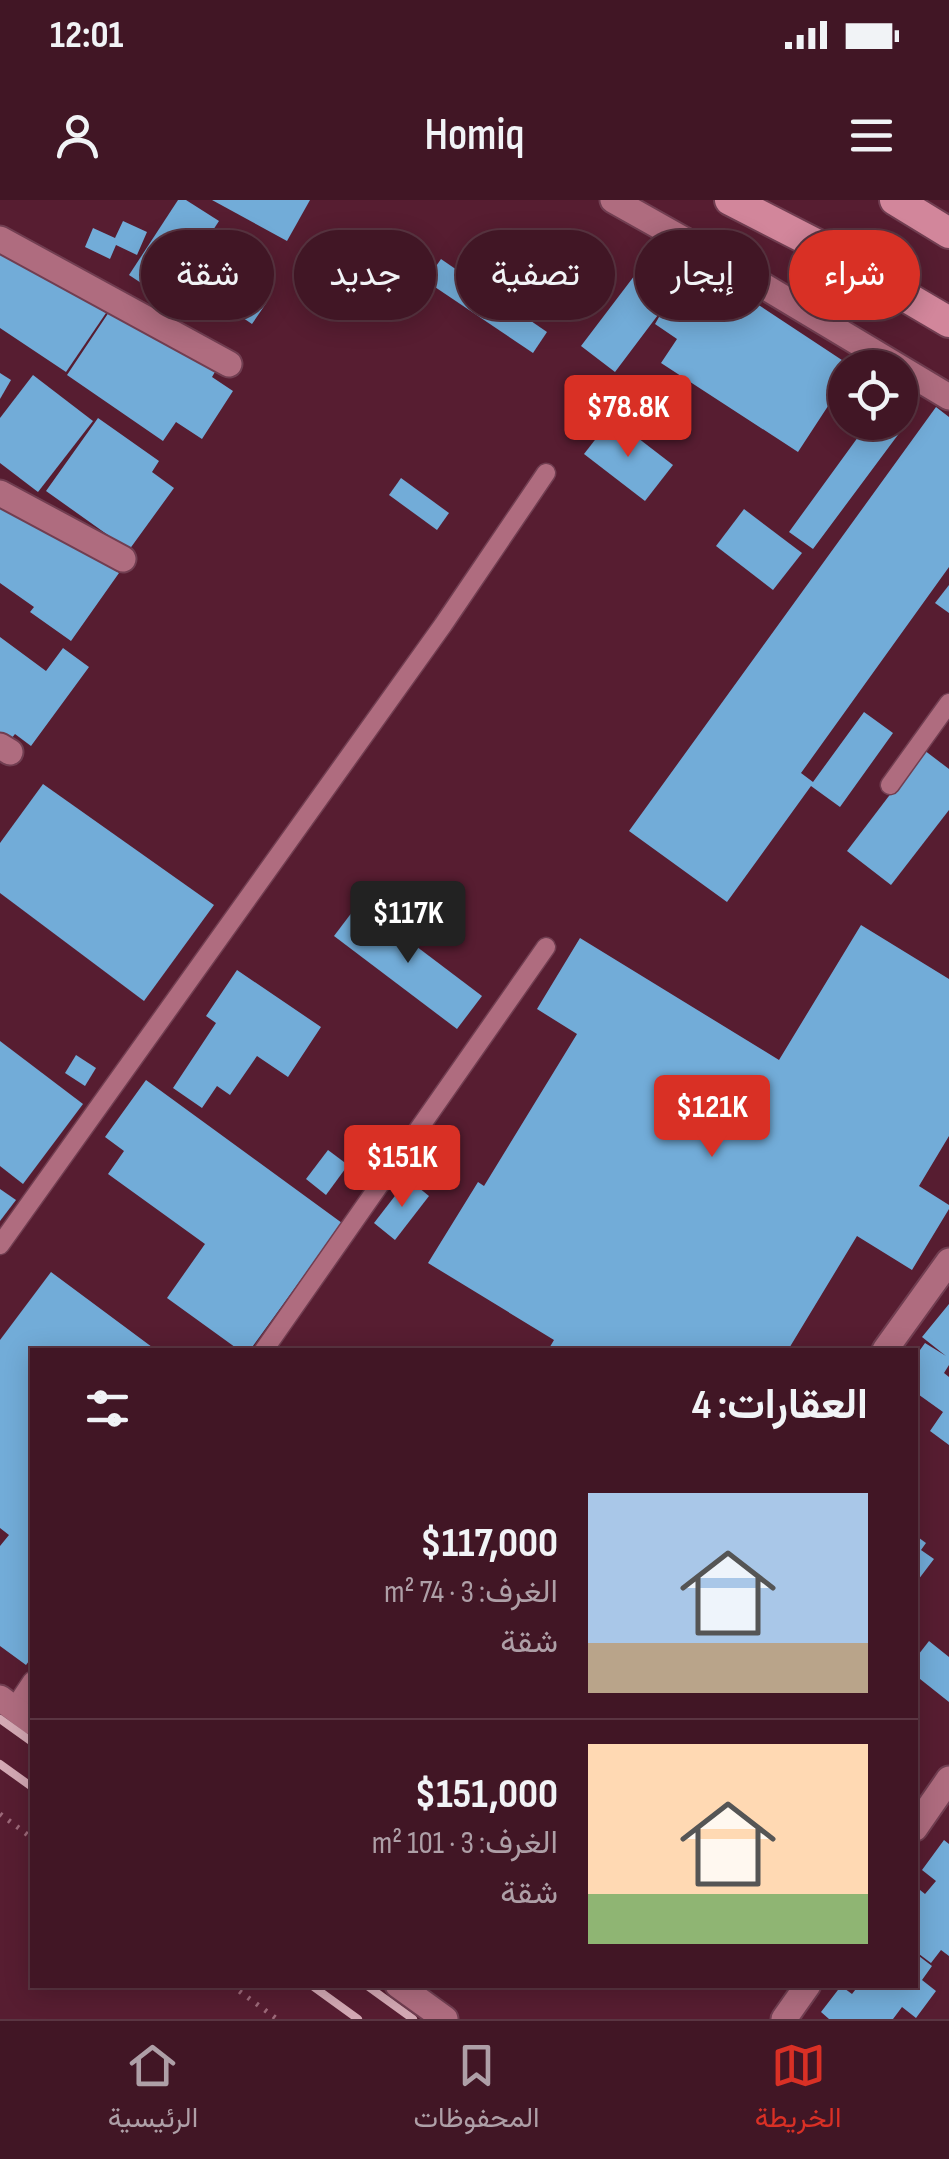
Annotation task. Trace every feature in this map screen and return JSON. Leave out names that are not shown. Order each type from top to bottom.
[{"type":"highway","points":[[730,200],[818,245],[949,322]]},
{"type":"highway","points":[[894,200],[949,233]]},
{"type":"street","points":[[613,200],[949,396]]},
{"type":"street","points":[[0,239],[230,364]]},
{"type":"street","points":[[0,493],[123,559]]},
{"type":"street","points":[[886,1348],[949,1261]]},
{"type":"street","points":[[918,1824],[949,1778]]},
{"type":"street","points":[[409,1988],[445,2019]]},
{"type":"street","points":[[784,2019],[806,1988]]},
{"type":"lane","points":[[0,1245],[432,640],[546,473]]},
{"type":"lane","points":[[890,785],[949,703]]},
{"type":"lane","points":[[265,1348],[546,947]]},
{"type":"lane","points":[[15,1709],[30,1684]]},
{"type":"path","points":[[0,1814],[30,1836]]},
{"type":"path","points":[[235,1988],[277,2019]]},
{"type":"building","points":[[178,200],[186,200],[219,221],[213,230],[158,230]]},
{"type":"building","points":[[212,200],[310,200],[287,241],[274,230],[267,230]]},
{"type":"building","points":[[123,221],[143,230],[137,255],[116,245],[110,259],[85,247],[93,228],[115,238]]},
{"type":"building","points":[[0,248],[106,313],[66,372],[0,328]]},
{"type":"building","points":[[141,257],[141,283],[129,275]]},
{"type":"building","points":[[441,259],[456,269],[456,301],[436,288],[436,266]]},
{"type":"building","points":[[635,275],[635,320],[654,320],[615,372],[581,346],[601,320],[615,320],[615,301]]},
{"type":"building","points":[[113,306],[187,356],[192,347],[219,365],[212,377],[233,391],[202,439],[176,422],[163,441],[67,375]]},
{"type":"building","points":[[769,312],[828,351],[828,406],[798,452],[661,363],[677,339],[655,324],[657,320],[769,320]]},
{"type":"building","points":[[484,320],[530,320],[547,332],[533,353]]},
{"type":"building","points":[[0,373],[11,380],[0,399]]},
{"type":"building","points":[[33,375],[93,421],[38,492],[0,463],[0,418]]},
{"type":"building","points":[[936,407],[949,417],[949,567],[801,773],[813,782],[864,712],[893,733],[840,807],[811,786],[727,902],[629,831],[912,440],[918,440],[918,432]]},
{"type":"building","points":[[98,418],[159,461],[152,472],[174,488],[129,550],[46,491]]},
{"type":"building","points":[[612,418],[673,465],[645,501],[584,454]]},
{"type":"building","points":[[856,440],[894,440],[813,549],[789,532]]},
{"type":"building","points":[[401,478],[449,513],[437,530],[389,495]]},
{"type":"building","points":[[0,502],[31,524],[37,516],[119,573],[71,641],[30,612],[34,607],[0,583]]},
{"type":"building","points":[[744,509],[802,553],[773,590],[716,546]]},
{"type":"building","points":[[949,585],[949,613],[935,603]]},
{"type":"building","points":[[0,637],[46,671],[63,648],[89,667],[31,746],[15,734],[7,744],[0,739]]},
{"type":"building","points":[[924,750],[949,769],[949,810],[891,885],[847,851]]},
{"type":"building","points":[[43,784],[214,905],[144,1001],[0,893],[0,843]]},
{"type":"building","points":[[359,903],[482,996],[457,1029],[334,936]]},
{"type":"building","points":[[861,925],[949,979],[949,1136],[919,1186],[949,1205],[949,1209],[912,1270],[857,1236],[789,1348],[549,1348],[554,1340],[428,1263],[478,1182],[484,1186],[577,1034],[537,1009],[580,938],[779,1060]]},
{"type":"building","points":[[237,970],[321,1027],[288,1077],[257,1056],[230,1095],[217,1086],[202,1108],[173,1088],[216,1023],[206,1016]]},
{"type":"building","points":[[0,1041],[83,1104],[23,1184],[0,1166]]},
{"type":"building","points":[[76,1055],[96,1068],[85,1086],[65,1073]]},
{"type":"building","points":[[146,1080],[342,1223],[251,1348],[236,1348],[167,1298],[205,1244],[108,1174],[124,1151],[105,1137]]},
{"type":"building","points":[[328,1150],[348,1165],[326,1195],[306,1179]]},
{"type":"building","points":[[408,1179],[429,1196],[395,1240],[374,1223]]},
{"type":"building","points":[[0,1189],[16,1200],[0,1221]]},
{"type":"building","points":[[51,1272],[153,1348],[30,1348],[30,1660],[26,1665],[0,1646],[0,1546],[9,1535],[0,1528],[0,1340]]},
{"type":"building","points":[[949,1304],[949,1365],[944,1373],[949,1377],[949,1445],[930,1431],[943,1412],[918,1394],[918,1353],[925,1343],[946,1356],[922,1337]]},
{"type":"building","points":[[918,1537],[926,1543],[921,1550],[934,1559],[918,1580]]},
{"type":"building","points":[[929,1641],[949,1657],[949,1702],[918,1677],[918,1655]]},
{"type":"building","points":[[944,1840],[949,1844],[949,1956],[941,1950],[931,1963],[918,1953],[918,1888],[925,1894],[936,1881],[922,1870]]},
{"type":"building","points":[[918,1955],[932,1966],[922,1980],[936,1991],[916,2018],[902,2007],[893,2019],[829,2019],[821,2012],[839,1988],[852,1994],[857,1988],[918,1988]]},
{"type":"railway","points":[[0,1719],[30,1741]]},
{"type":"railway","points":[[0,1764],[30,1786]]},
{"type":"railway","points":[[315,1988],[358,2019]]},
{"type":"railway","points":[[370,1988],[413,2019]]}]
